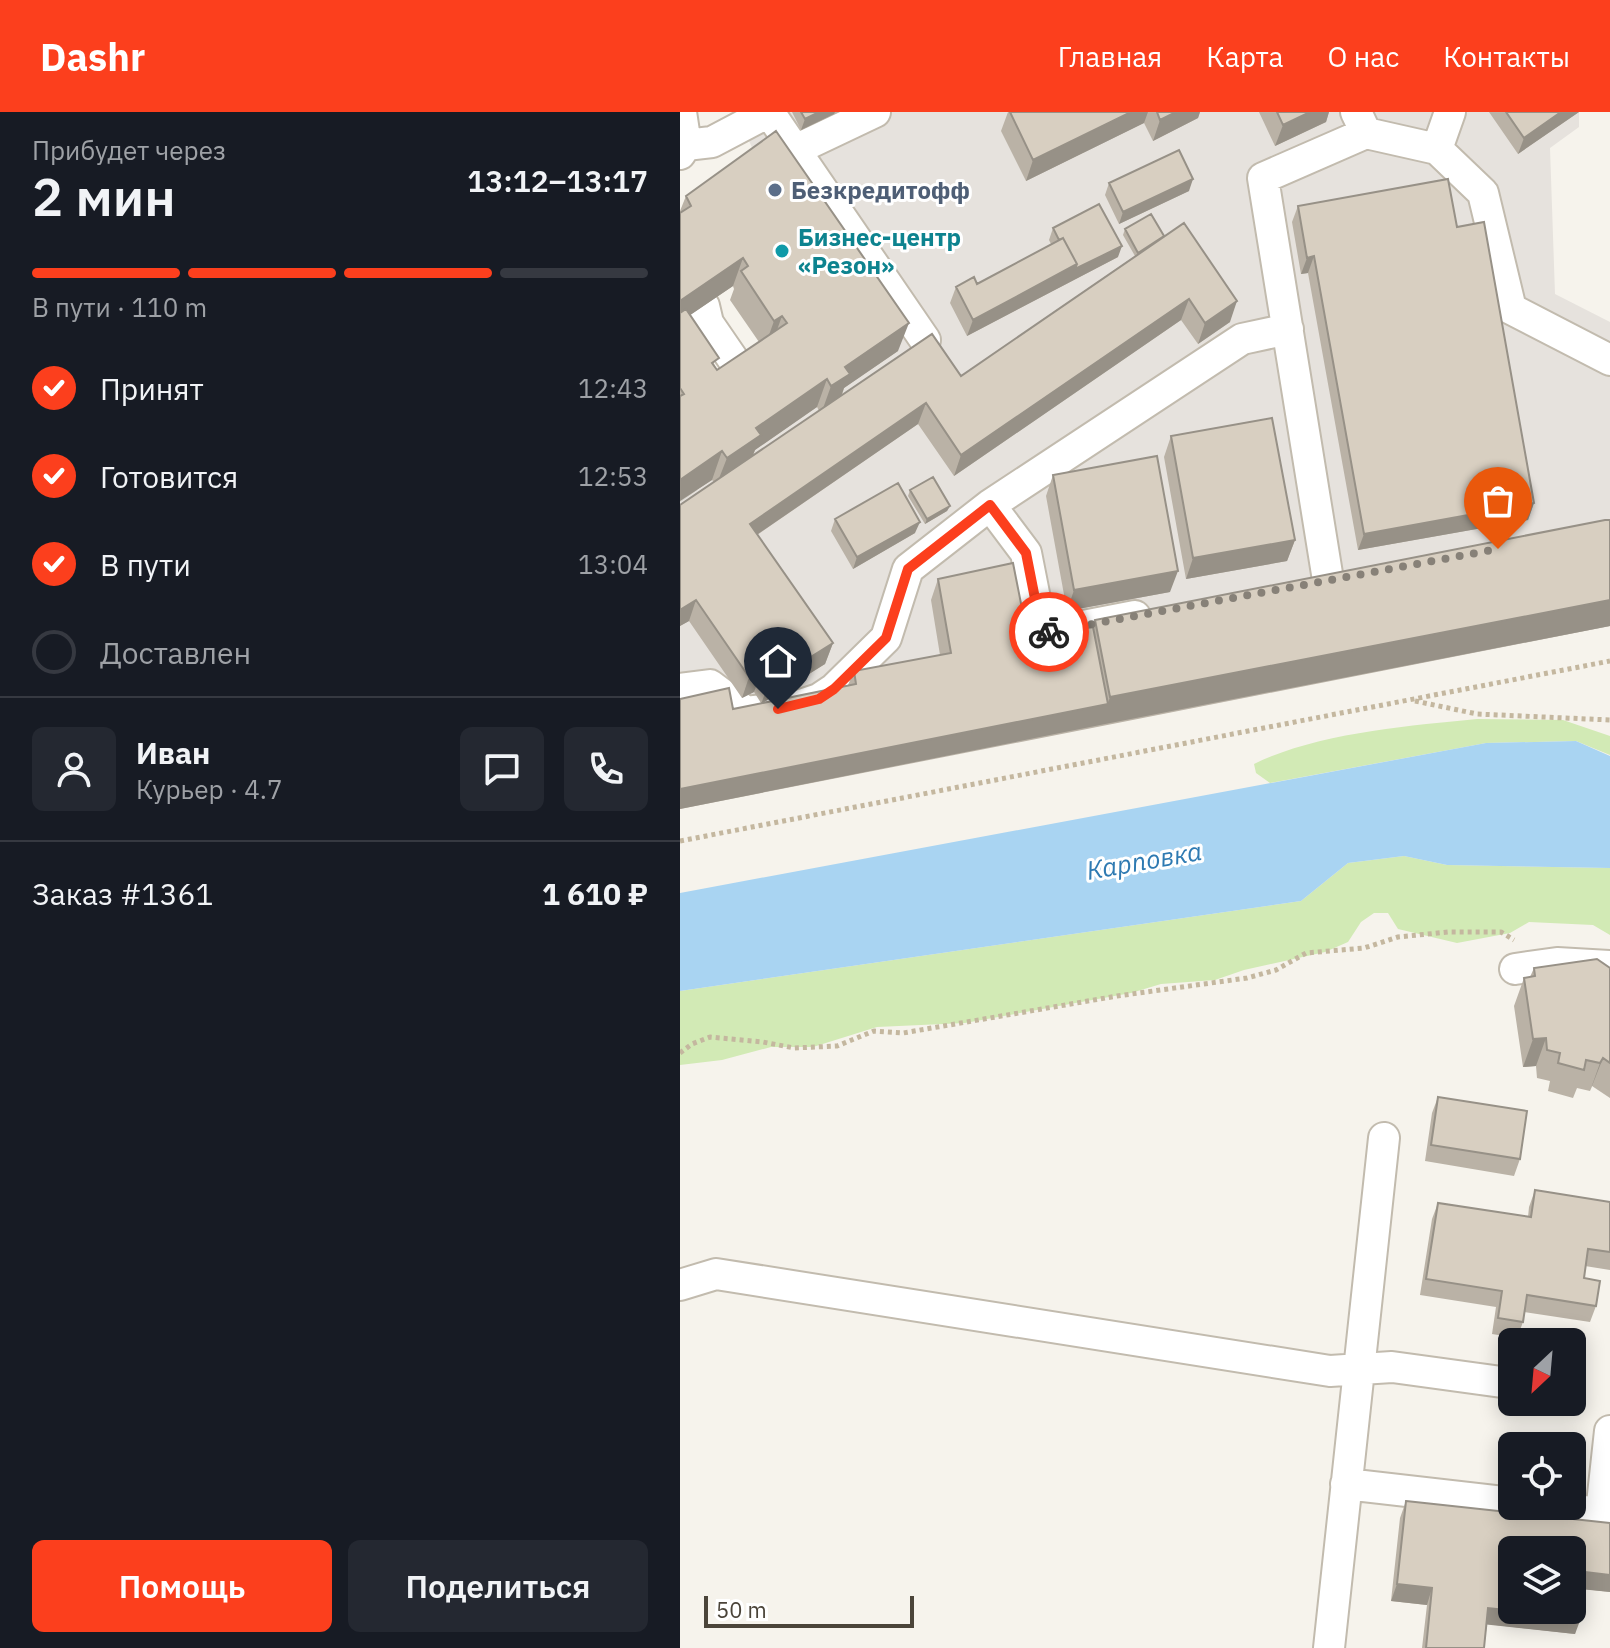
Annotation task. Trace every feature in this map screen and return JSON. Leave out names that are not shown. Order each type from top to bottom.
[{"type":"street","points":[[681,112],[683,150],[712,142],[769,112],[925,340]]},
{"type":"street","points":[[795,150],[875,112]]},
{"type":"street","points":[[1437,149],[1450,112]]},
{"type":"street","points":[[1328,580],[1263,178],[1361,122],[1437,149],[1483,193],[1511,309],[1610,360]]},
{"type":"street","points":[[704,306],[708,323],[743,374]]},
{"type":"street","points":[[680,689],[710,685],[746,712],[798,706],[819,699],[834,689],[886,638],[908,569],[990,505],[1242,339],[1288,329]]},
{"type":"street","points":[[990,505],[1026,553],[1042,634],[1162,611]]},
{"type":"street","points":[[1298,585],[1358,574]]},
{"type":"street","points":[[1515,954],[1557,963],[1610,966]]},
{"type":"street","points":[[1329,1648],[1384,1138]]},
{"type":"street","points":[[680,1285],[716,1274],[1330,1371],[1392,1367],[1498,1381]]},
{"type":"street","points":[[1605,1514],[1610,1431]]},
{"type":"street","points":[[1346,1484],[1498,1501]]},
{"type":"path","points":[[680,841],[1610,661]]},
{"type":"path","points":[[1411,700],[1477,714],[1610,720]]},
{"type":"path","points":[[680,1053],[710,1037],[794,1048],[837,1046],[874,1031],[903,1033],[1117,996],[1247,978],[1276,970],[1306,953],[1364,948],[1398,937],[1448,932],[1501,932],[1515,954]]},
{"type":"shaded area","points":[[736,112],[1579,112],[1579,127],[1550,148],[1555,294],[1610,322],[1610,626],[680,808],[680,502],[817,407],[821,414],[759,163]]},
{"type":"green space","points":[[1477,719],[1563,720],[1610,736],[1610,755],[1576,741],[1486,743],[1270,783],[1256,773],[1254,764],[1279,753],[1334,738]]},
{"type":"green space","points":[[1404,856],[1447,865],[1610,868],[1610,935],[1593,925],[1529,922],[1510,933],[1457,943],[1398,929],[1388,913],[1374,913],[1361,922],[1348,942],[1325,952],[1244,970],[1215,980],[1161,984],[1131,993],[965,1023],[877,1027],[813,1047],[771,1047],[722,1060],[680,1065],[680,991],[1301,901],[1348,863]]},
{"type":"water","name":"Карповка","points":[[1576,741],[1610,756],[1610,868],[1447,865],[1404,856],[1348,863],[1301,901],[680,991],[680,893],[1486,743]]},
{"type":"building","points":[[801,112],[819,112],[805,119]]},
{"type":"building","points":[[1010,112],[1131,112],[1033,160]]},
{"type":"building","points":[[1157,112],[1176,112],[1160,120]]},
{"type":"building","points":[[1277,112],[1310,112],[1283,125]]},
{"type":"building","points":[[1506,112],[1561,112],[1524,138]]},
{"type":"building","points":[[776,131],[909,323],[845,367],[850,374],[831,386],[827,379],[756,428],[761,435],[727,458],[722,451],[680,480],[680,396],[684,394],[680,388],[680,313],[686,309],[719,358],[712,363],[717,370],[787,323],[782,316],[774,321],[741,271],[748,266],[743,258],[680,301],[680,213],[691,206],[686,196]]},
{"type":"building","points":[[1179,150],[1193,179],[1123,212],[1109,183]]},
{"type":"building","points":[[1448,179],[1457,227],[1484,222],[1534,503],[1364,534],[1314,256],[1307,258],[1298,206]]},
{"type":"building","points":[[1099,204],[1122,246],[1075,269],[1077,264],[1063,238],[1059,240],[1053,228]]},
{"type":"building","points":[[1151,214],[1164,236],[1138,253],[1125,229]]},
{"type":"building","points":[[1184,223],[1237,301],[1205,323],[1189,299],[961,455],[926,403],[750,524],[833,643],[769,683],[762,671],[749,677],[696,600],[680,610],[680,505],[932,334],[961,376]]},
{"type":"building","points":[[1063,238],[1077,264],[973,320],[956,287],[974,277],[977,284]]},
{"type":"building","points":[[1272,418],[1295,540],[1193,558],[1171,436]]},
{"type":"building","points":[[1157,456],[1178,571],[1074,590],[1053,475]]},
{"type":"building","points":[[933,477],[950,506],[927,519],[910,490]]},
{"type":"building","points":[[898,483],[920,522],[857,557],[835,519]]},
{"type":"building","points":[[1610,520],[1610,600],[1110,697],[1095,620]]},
{"type":"building","points":[[1013,563],[1028,639],[1093,627],[1108,704],[680,789],[680,699],[729,688],[733,709],[856,684],[854,671],[951,653],[938,579]]},
{"type":"building","points":[[1597,959],[1610,968],[1610,1063],[1603,1058],[1600,1063],[1586,1060],[1584,1070],[1558,1063],[1560,1053],[1547,1050],[1546,1038],[1533,1039],[1524,978],[1535,976],[1534,968]]},
{"type":"building","points":[[1438,1097],[1527,1111],[1520,1159],[1431,1145]]},
{"type":"building","points":[[1535,1190],[1610,1202],[1610,1252],[1588,1249],[1584,1278],[1600,1281],[1596,1306],[1527,1295],[1523,1322],[1498,1318],[1502,1291],[1426,1279],[1438,1203],[1531,1217]]},
{"type":"building","points":[[1406,1501],[1498,1511],[1498,1520],[1610,1523],[1610,1575],[1586,1572],[1586,1536],[1498,1536],[1498,1609],[1488,1608],[1484,1648],[1426,1648],[1432,1588],[1397,1584]]},
{"type":"tunnel","points":[[680,492],[685,499]]},
{"type":"way so far","points":[[1049,632],[1498,549]]},
{"type":"place","name":"Безкредитофф","points":[[775,190]]},
{"type":"place","name":"Бизнес-центр «Резон»","points":[[782,251]]},
{"type":"route","points":[[778,709],[819,699],[834,689],[886,638],[908,569],[990,505],[1026,553],[1042,634],[1049,632]]}]
